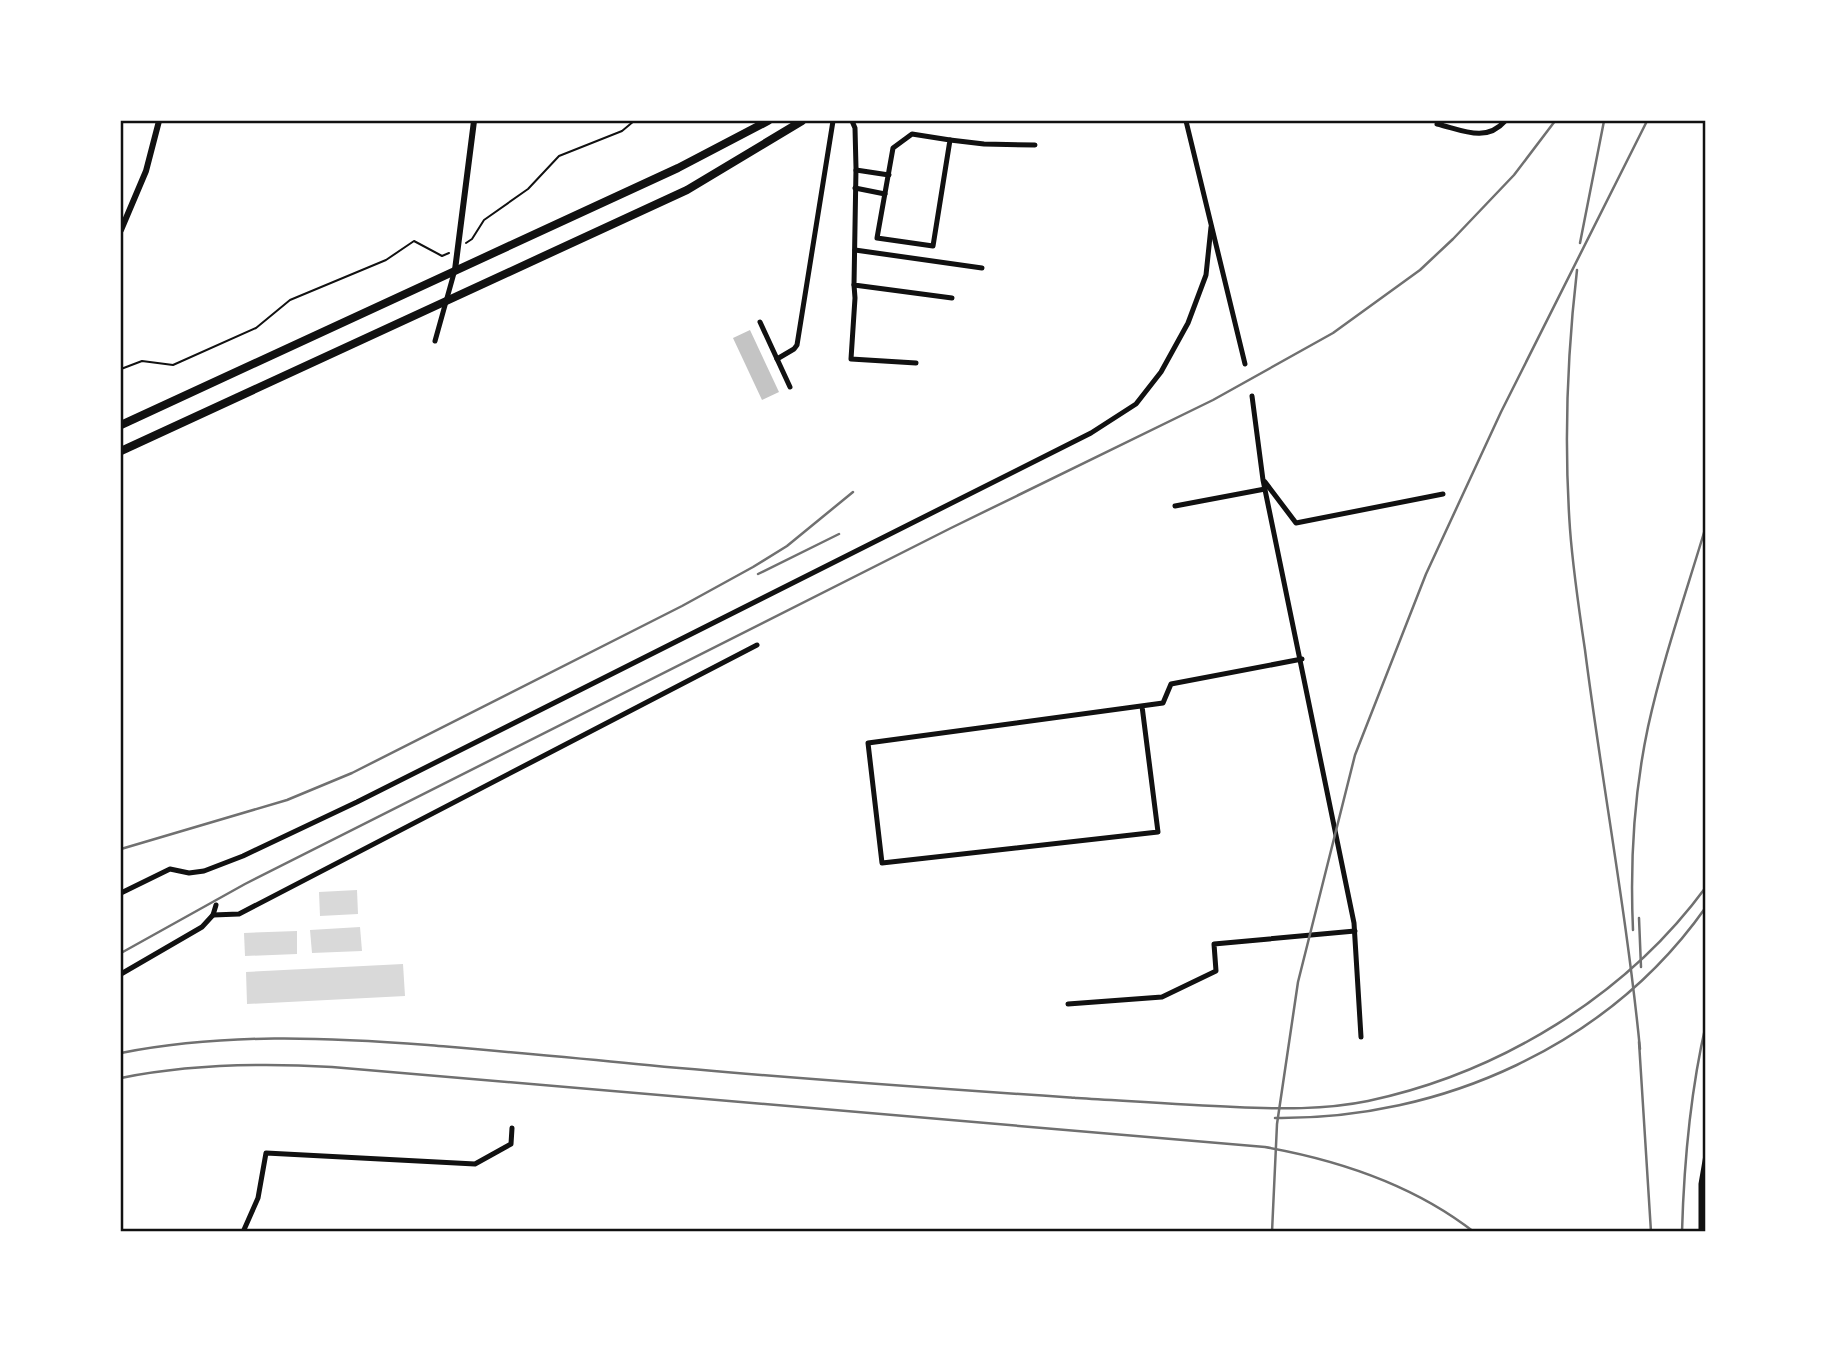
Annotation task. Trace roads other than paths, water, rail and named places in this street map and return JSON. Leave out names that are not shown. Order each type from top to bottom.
[{"type":"main road","points":[[121,425],[678,168],[757,124],[768,121]]},
{"type":"main road","points":[[121,451],[687,190],[802,121]]},
{"type":"street","points":[[121,230],[146,171],[159,121]]},
{"type":"street","points":[[435,341],[455,270],[474,121]]},
{"type":"street","points":[[777,359],[797,345],[833,121]]},
{"type":"street","points":[[852,121],[855,128],[856,170],[853,285],[855,298],[850,359],[916,363]]},
{"type":"street","points":[[1186,121],[1245,364]]},
{"type":"street","points":[[1437,124],[1487,134],[1497,130],[1505,121]]},
{"type":"street","points":[[950,140],[933,246],[877,239],[893,148],[912,134],[984,144],[1035,145]]},
{"type":"street","points":[[856,170],[889,175]]},
{"type":"street","points":[[855,188],[885,194]]},
{"type":"street","points":[[121,893],[170,869],[189,873],[204,871],[243,856],[357,802],[1091,433],[1136,404],[1161,372],[1188,323],[1206,275],[1211,227]]},
{"type":"street","points":[[855,250],[982,268]]},
{"type":"street","points":[[853,285],[952,298]]},
{"type":"street","points":[[760,321],[790,387]]},
{"type":"street","points":[[1252,396],[1263,480],[1302,659],[1355,931],[1361,1037]]},
{"type":"street","points":[[1263,480],[1296,523],[1443,494]]},
{"type":"street","points":[[1175,506],[1265,489]]},
{"type":"street","points":[[213,915],[239,914],[757,645]]},
{"type":"street","points":[[1142,706],[1158,832],[882,863],[868,743],[1142,706],[1163,704],[1171,684],[1302,659]]},
{"type":"street","points":[[121,974],[202,927],[213,915],[216,905]]},
{"type":"street","points":[[1068,1004],[1162,997],[1216,971],[1214,944],[1355,931]]},
{"type":"street","points":[[243,1232],[258,1198],[266,1153],[475,1164],[511,1144],[512,1128]]},
{"type":"street","points":[[1701,1232],[1701,1184],[1706,1155]]},
{"type":"railway","points":[[121,953],[245,884],[951,528],[1213,400],[1333,333],[1420,270],[1453,239],[1514,175],[1555,121]]},
{"type":"railway","points":[[1580,243],[1604,121]]},
{"type":"railway","points":[[1272,1232],[1277,1124],[1298,982],[1355,755],[1426,574],[1501,412],[1647,121]]},
{"type":"railway","points":[[1577,270],[1568,400],[1570,529],[1576,590],[1640,1049]]},
{"type":"railway","points":[[121,849],[287,800],[352,773],[682,606],[753,567],[787,546],[853,492]]},
{"type":"railway","points":[[1633,930],[1634,828],[1643,752],[1661,676],[1706,526]]},
{"type":"railway","points":[[758,574],[839,534]]},
{"type":"railway","points":[[121,1053],[198,1042],[274,1038],[351,1040],[1077,1098],[1252,1108],[1335,1106],[1368,1101],[1417,1088],[1465,1071],[1512,1050],[1557,1024],[1599,995],[1638,962],[1674,926],[1706,887]]},
{"type":"railway","points":[[1275,1118],[1337,1115],[1399,1105],[1459,1089],[1517,1065],[1571,1035],[1621,998],[1666,956],[1706,907]]},
{"type":"railway","points":[[1639,918],[1641,967]]},
{"type":"railway","points":[[1682,1232],[1689,1128],[1706,1024]]},
{"type":"railway","points":[[1639,1042],[1651,1232]]},
{"type":"railway","points":[[121,1078],[226,1066],[332,1067],[1265,1147],[1320,1159],[1374,1177],[1426,1201],[1474,1232]]}]
